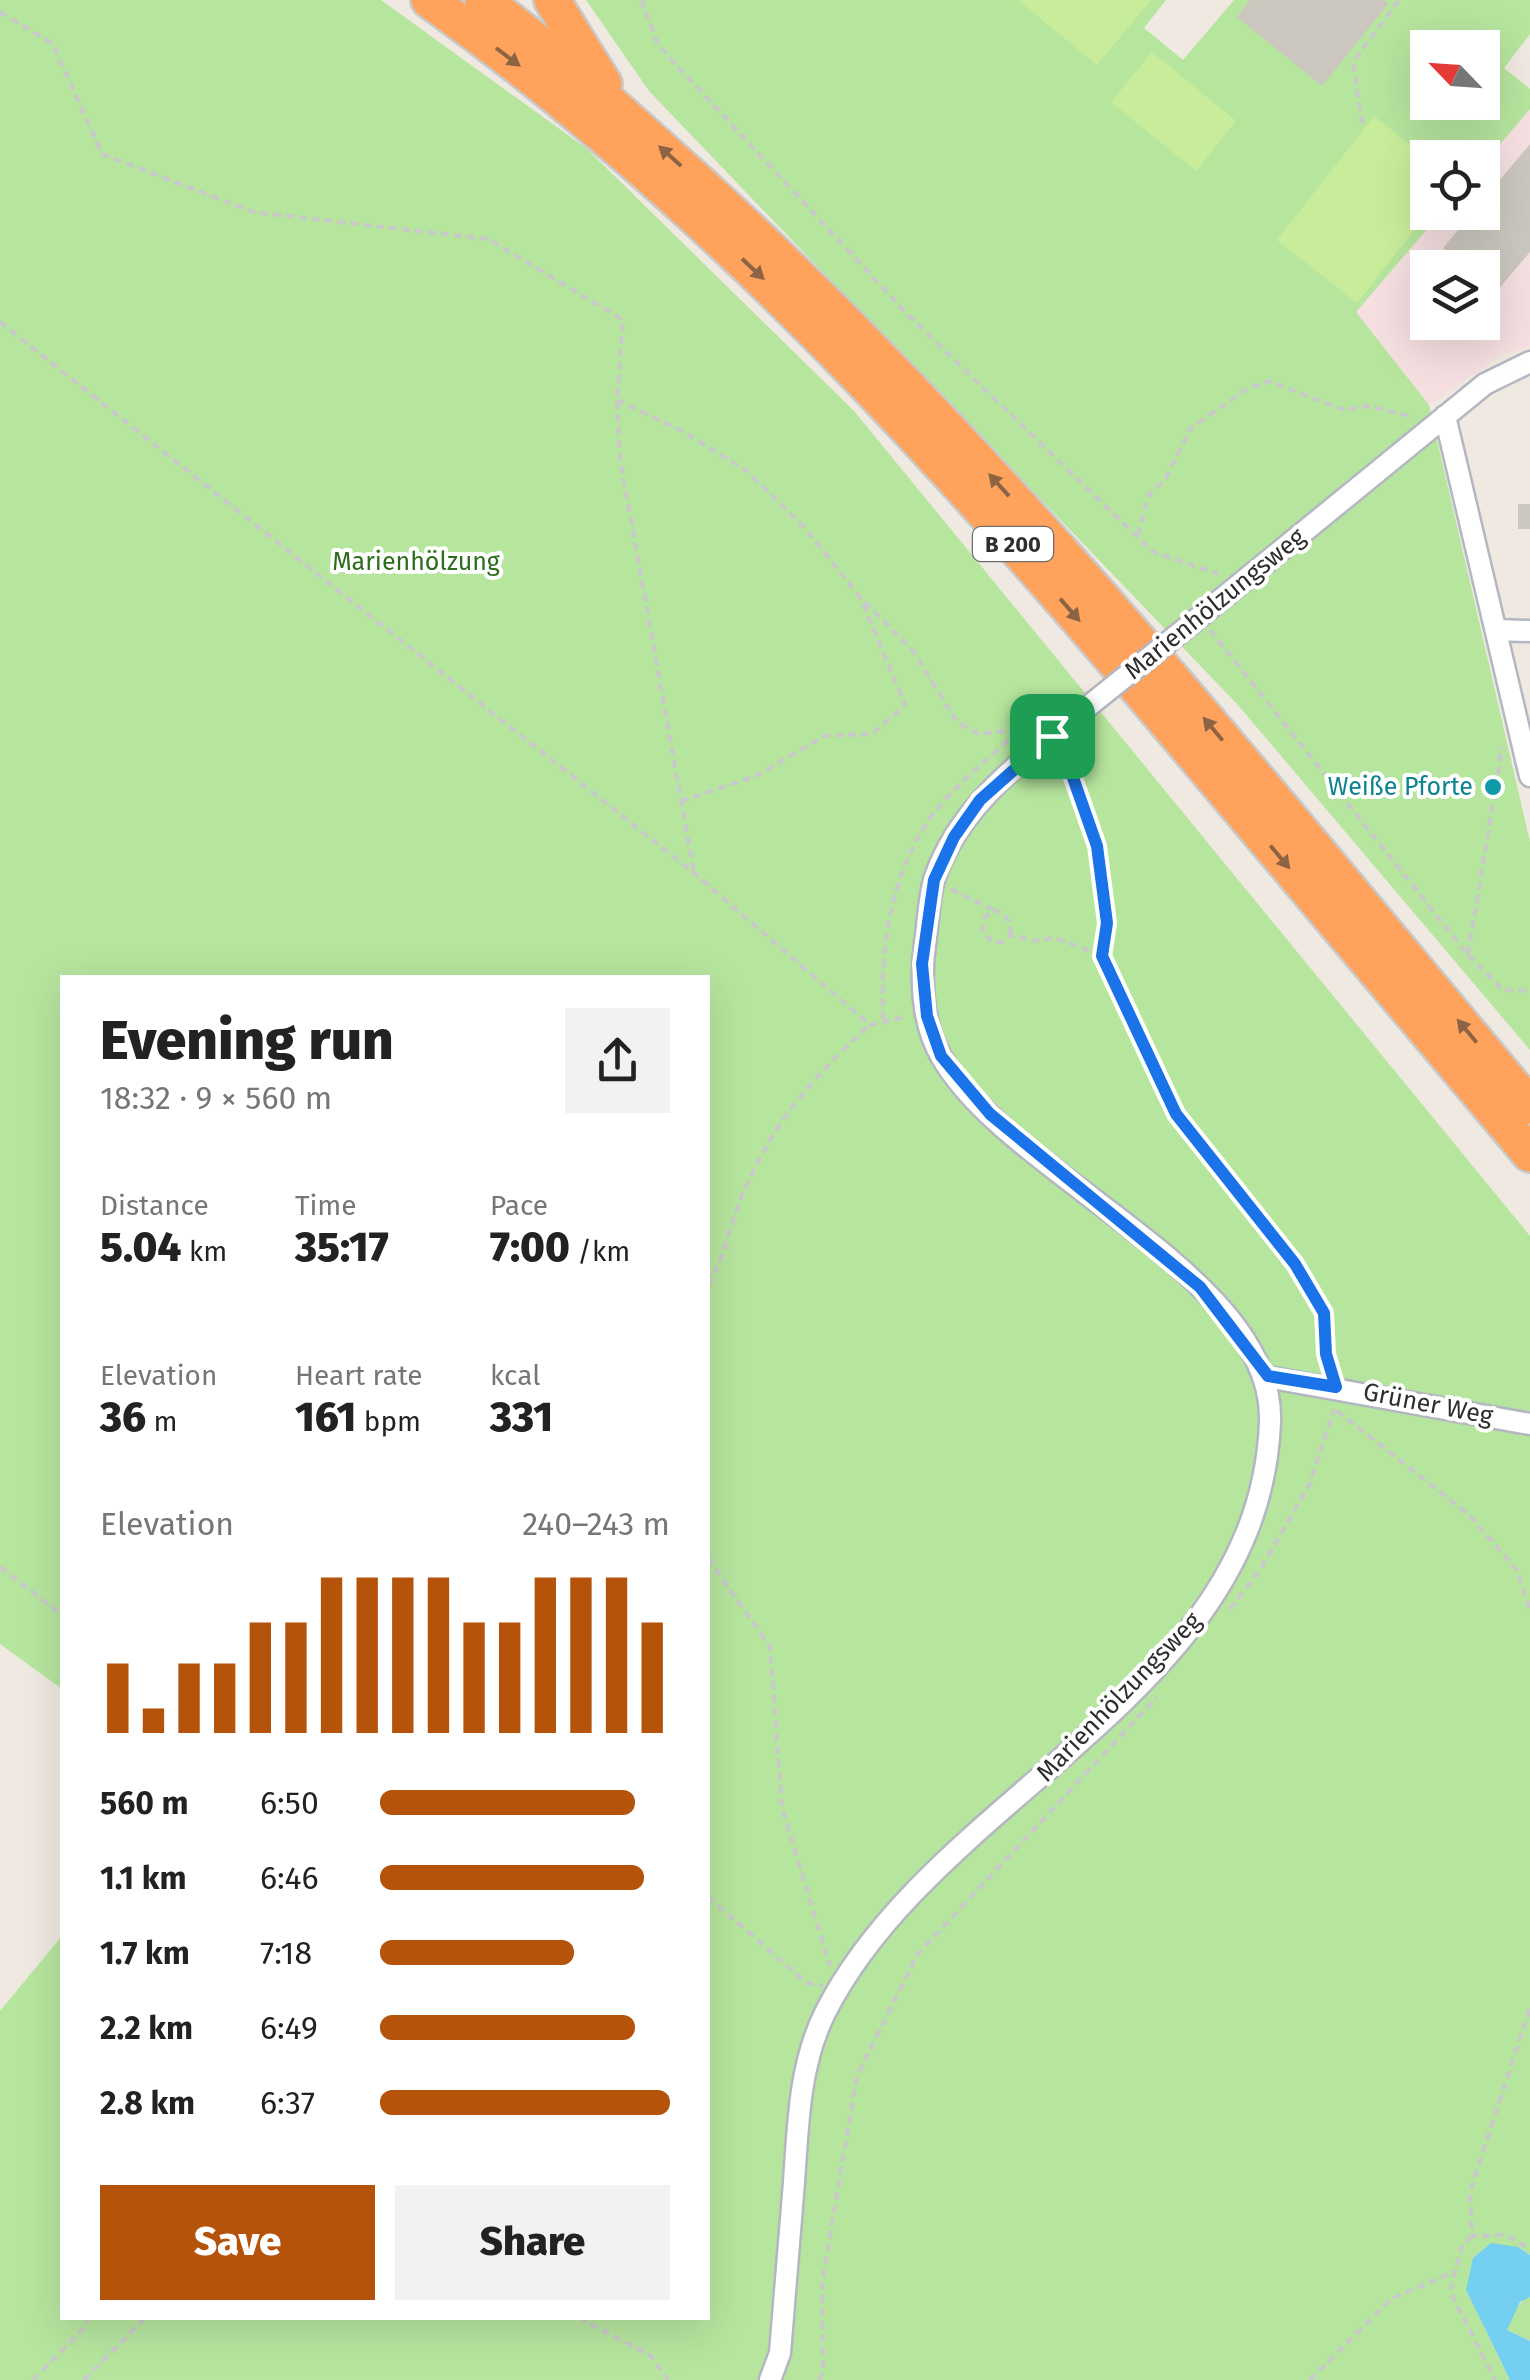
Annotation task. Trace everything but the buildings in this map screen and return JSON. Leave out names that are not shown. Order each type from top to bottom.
[{"type":"highway","name":"B 200","points":[[429,0],[605,133],[764,279],[916,433],[1530,1154]]},
{"type":"highway","name":"B 200","points":[[482,0],[623,114],[784,260],[940,419],[1130,632],[1530,1106]]},
{"type":"highway","points":[[552,0],[623,114]]},
{"type":"street","name":"Marienhölzungsweg","points":[[770,2380],[780,2354],[800,2104],[817,2034],[838,1989],[868,1943],[910,1896],[1076,1746],[1207,1606],[1232,1569],[1262,1498],[1269,1458],[1268,1376],[1200,1287],[990,1114],[941,1056],[927,1016],[922,964],[934,880],[954,837],[980,800],[1047,740],[1445,416],[1486,384],[1530,362]]},
{"type":"street","points":[[1445,416],[1530,776]]},
{"type":"street","points":[[1496,630],[1530,631]]},
{"type":"street","name":"Grüner Weg","points":[[1268,1376],[1530,1424]]},
{"type":"path","points":[[641,0],[658,45],[908,315],[1137,537],[1153,552],[1242,582]]},
{"type":"path","points":[[1362,123],[1354,62],[1399,0]]},
{"type":"path","points":[[0,12],[52,43],[102,154],[252,212],[488,239],[623,320],[617,400],[620,459],[694,873]]},
{"type":"path","points":[[0,322],[694,873],[870,1025]]},
{"type":"path","points":[[1137,537],[1148,496],[1165,479],[1191,428],[1247,389],[1270,381],[1344,410],[1368,406],[1414,417]]},
{"type":"path","points":[[617,400],[682,430],[747,472],[805,528],[860,596],[913,651],[957,722],[979,734],[1020,729],[1047,740],[1065,755],[1097,846],[1107,923],[1102,956],[1176,1114],[1295,1264],[1324,1313],[1326,1354],[1336,1387],[1334,1408],[1310,1484],[1260,1570],[1227,1613]]},
{"type":"path","points":[[681,801],[756,776],[824,736],[872,734],[905,705],[860,596]]},
{"type":"path","points":[[1195,620],[1468,955],[1503,990],[1530,991]]},
{"type":"path","points":[[1468,955],[1493,787],[1504,738],[1516,722]]},
{"type":"path","points":[[934,880],[1006,917],[1010,934]]},
{"type":"path","points":[[994,910],[984,918],[982,932],[992,942],[1003,942],[1010,934]]},
{"type":"path","points":[[1010,934],[1034,941],[1056,938],[1102,956]]},
{"type":"path","points":[[710,1281],[727,1250],[745,1188],[773,1134],[806,1084],[870,1025],[883,1019],[927,1016]]},
{"type":"path","points":[[1334,1408],[1468,1514],[1517,1570],[1530,1610]]},
{"type":"path","points":[[710,1561],[770,1647],[782,1808],[838,1989],[808,1983],[710,1899]]},
{"type":"path","points":[[0,1567],[60,1613]]},
{"type":"path","points":[[818,2380],[822,2372],[822,2283],[857,2076],[917,1955],[1166,1686]]},
{"type":"path","points":[[1472,2236],[1470,2191],[1530,2010]]},
{"type":"path","points":[[1496,2380],[1450,2290],[1454,2272],[1462,2246],[1472,2236],[1506,2235],[1530,2248]]},
{"type":"path","points":[[1310,2380],[1391,2298],[1454,2272]]},
{"type":"path","points":[[33,2380],[88,2320]]},
{"type":"path","points":[[84,2380],[143,2320]]},
{"type":"path","points":[[583,2320],[651,2356],[668,2380]]},
{"type":"shaded area","points":[[1530,109],[1530,346],[1503,354],[1429,405],[1356,312],[1426,230],[1500,230],[1500,144]]},
{"type":"green space","name":"Marienhölzung","points":[[0,0],[381,0],[586,148],[854,411],[1530,1236],[1530,2255],[1518,2247],[1466,2290],[1510,2380],[0,2380],[0,2011],[60,1938],[60,2320],[710,2320],[710,975],[60,975],[60,1688],[0,1644]]},
{"type":"green space","points":[[586,0],[1166,0],[1144,28],[1183,60],[1234,0],[1530,0],[1530,34],[1504,68],[1530,89],[1530,109],[1500,144],[1500,140],[1410,140],[1410,230],[1426,230],[1356,312],[1429,405],[1530,842],[1530,1050],[1238,705],[649,91]]},
{"type":"green space","points":[[1018,0],[1151,0],[1097,65]]},
{"type":"green space","points":[[1152,52],[1236,121],[1196,171],[1111,102]]},
{"type":"green space","points":[[1374,116],[1410,145],[1410,230],[1415,230],[1357,303],[1277,240]]},
{"type":"green space","points":[[1526,2296],[1530,2297],[1530,2341],[1507,2330],[1507,2321]]},
{"type":"water","points":[[1491,2243],[1518,2247],[1530,2255],[1530,2297],[1520,2302],[1507,2330],[1530,2341],[1530,2380],[1510,2380],[1466,2290],[1473,2258]]},
{"type":"place","name":"Weiße Pforte","points":[[1493,787]]},
{"type":"route","points":[[1052,736],[1065,755],[1097,846],[1107,923],[1102,956],[1176,1114],[1295,1264],[1324,1313],[1326,1354],[1336,1387],[1268,1376],[1200,1287],[990,1114],[941,1056],[927,1016],[922,964],[934,880],[954,837],[980,800],[1052,736]]}]
